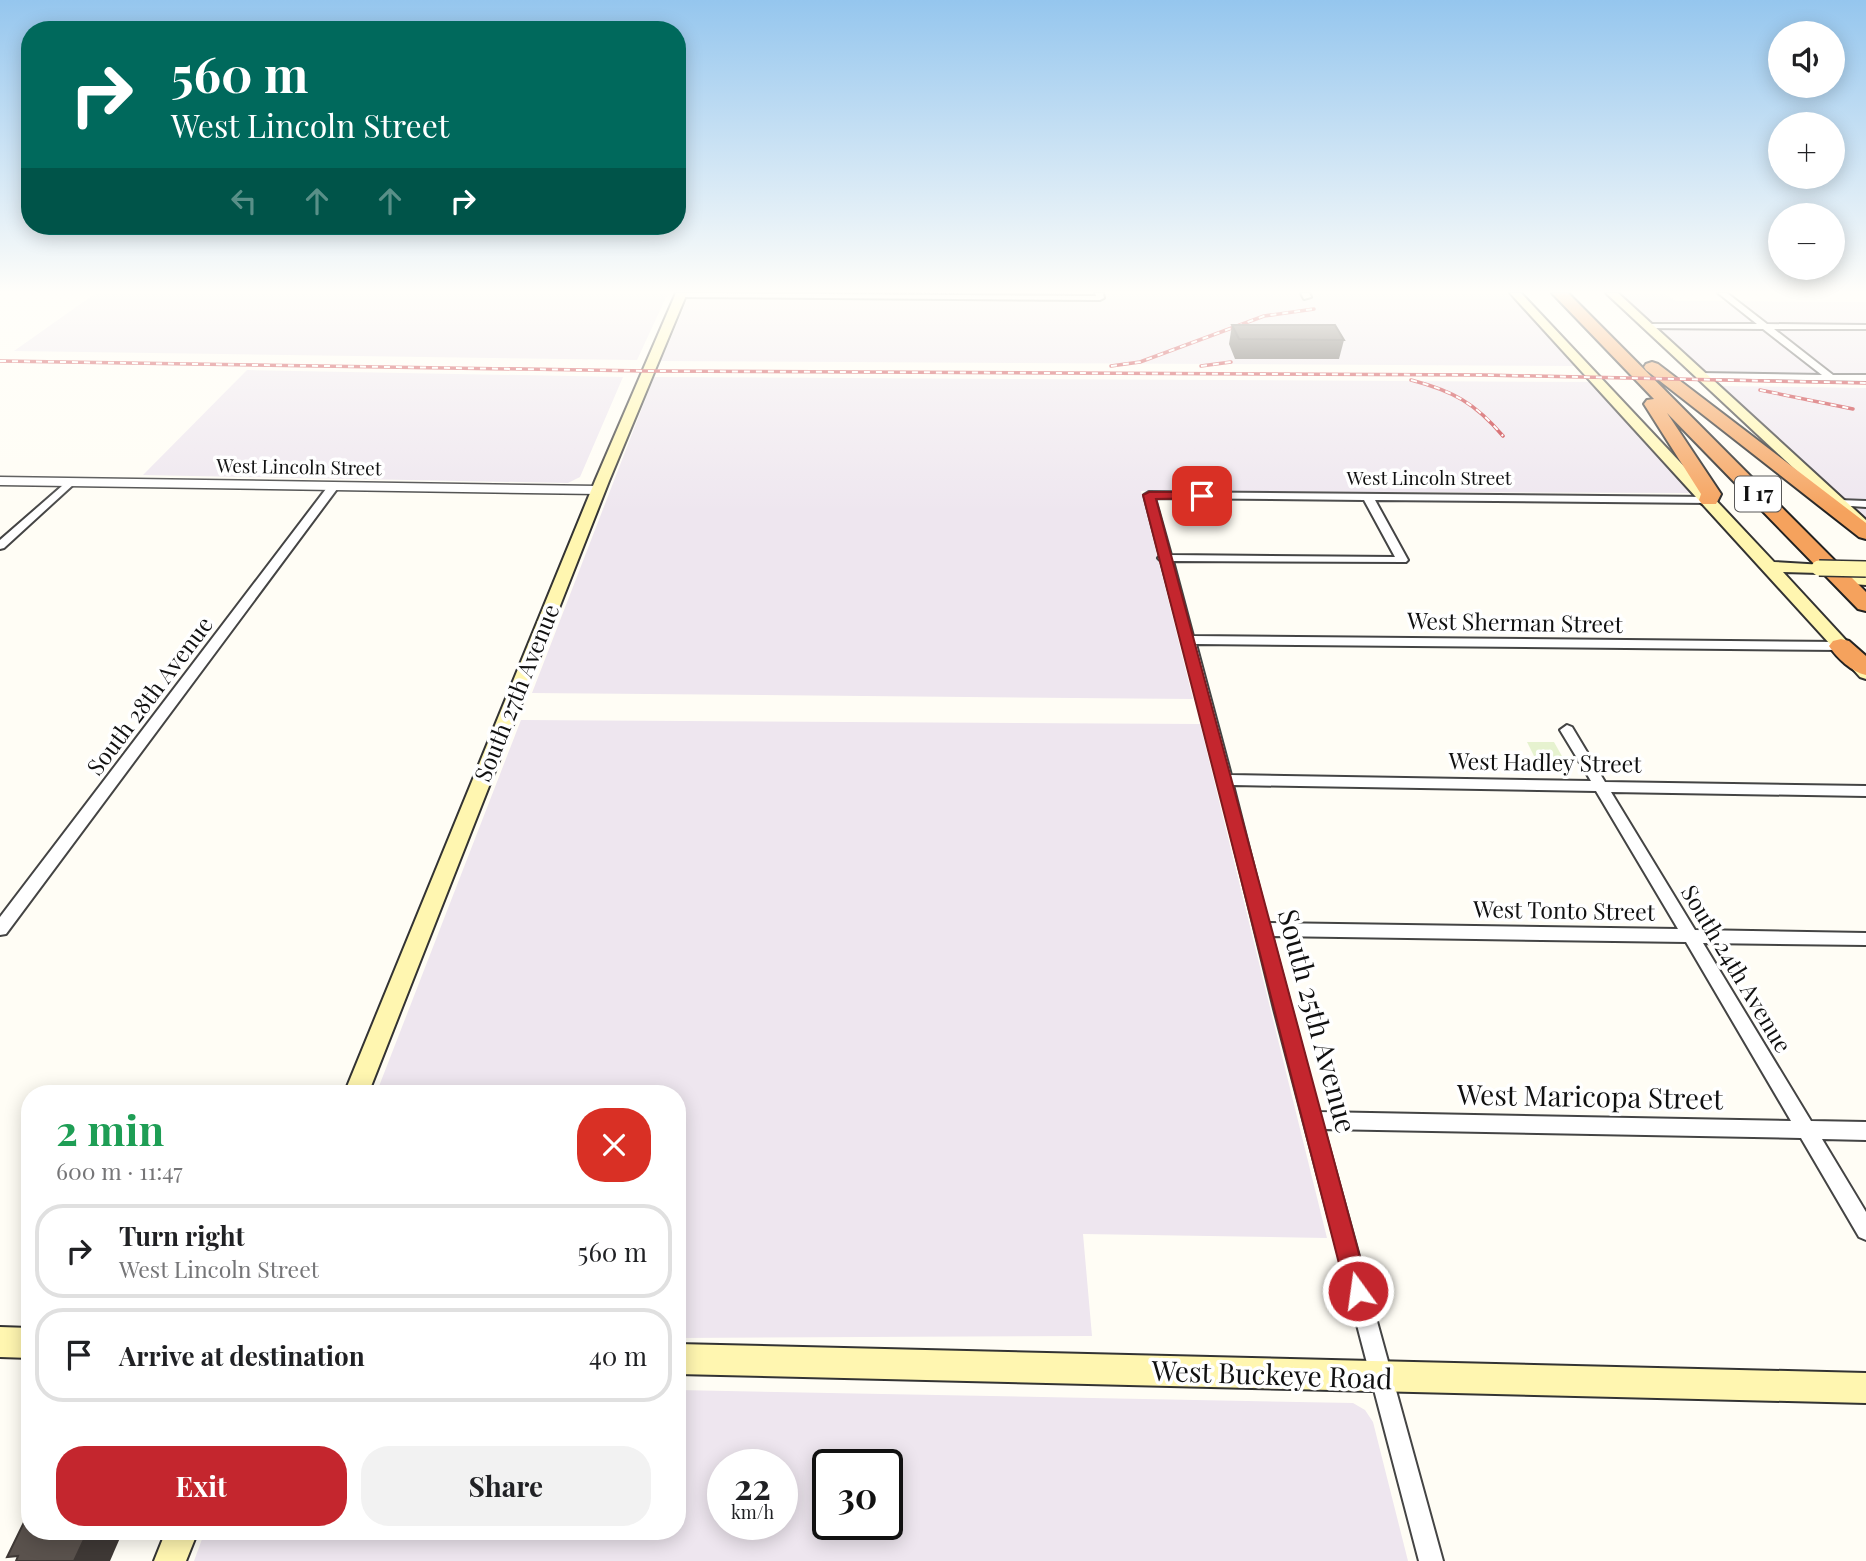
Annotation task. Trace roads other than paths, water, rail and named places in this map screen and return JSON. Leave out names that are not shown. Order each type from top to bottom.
[{"type":"highway","points":[[1628,366],[1711,494],[1709,500]]},
{"type":"highway","name":"I 17","points":[[1631,366],[1866,604]]},
{"type":"highway","points":[[1650,366],[1866,534]]},
{"type":"highway","name":"I 17","points":[[1650,366],[1866,579]]},
{"type":"highway","points":[[1841,646],[1866,670]]},
{"type":"main road","name":"South 27th Avenue","points":[[360,1085],[598,490],[651,366]]},
{"type":"main road","points":[[1580,366],[1700,494],[1709,500],[1841,646]]},
{"type":"main road","points":[[1689,366],[1866,528]]},
{"type":"main road","points":[[1774,574],[1797,568],[1866,569]]},
{"type":"main road","points":[[1774,574],[1809,580],[1866,579]]},
{"type":"main road","points":[[0,1342],[21,1343]]},
{"type":"main road","name":"West Buckeye Road","points":[[686,1359],[1866,1388]]},
{"type":"main road","points":[[170,1561],[178,1540]]},
{"type":"street","points":[[1815,366],[1830,377]]},
{"type":"street","points":[[1700,376],[1866,378]]},
{"type":"street","name":"West Lincoln Street","points":[[0,481],[598,490]]},
{"type":"street","points":[[0,546],[70,482]]},
{"type":"street","name":"South 28th Avenue","points":[[0,929],[333,487]]},
{"type":"street","name":"West Lincoln Street","points":[[1149,495],[1709,500]]},
{"type":"street","name":"South 25th Avenue","points":[[1149,495],[1261,929],[1431,1561]]},
{"type":"street","points":[[1164,558],[1402,560],[1368,497]]},
{"type":"street","points":[[1839,503],[1866,504]]},
{"type":"street","name":"West Sherman Street","points":[[1187,640],[1841,646]]},
{"type":"street","name":"South 24th Avenue","points":[[1567,730],[1866,1230]]},
{"type":"street","name":"West Hadley Street","points":[[1224,780],[1866,791]]},
{"type":"street","name":"West Tonto Street","points":[[1261,929],[1866,939]]},
{"type":"street","name":"West Maricopa Street","points":[[1312,1120],[1866,1131]]},
{"type":"railway","points":[[314,366],[647,371],[1484,375],[1866,383]]},
{"type":"railway","points":[[1411,380],[1462,400],[1483,415],[1503,436]]},
{"type":"railway","points":[[1760,390],[1853,409]]}]
